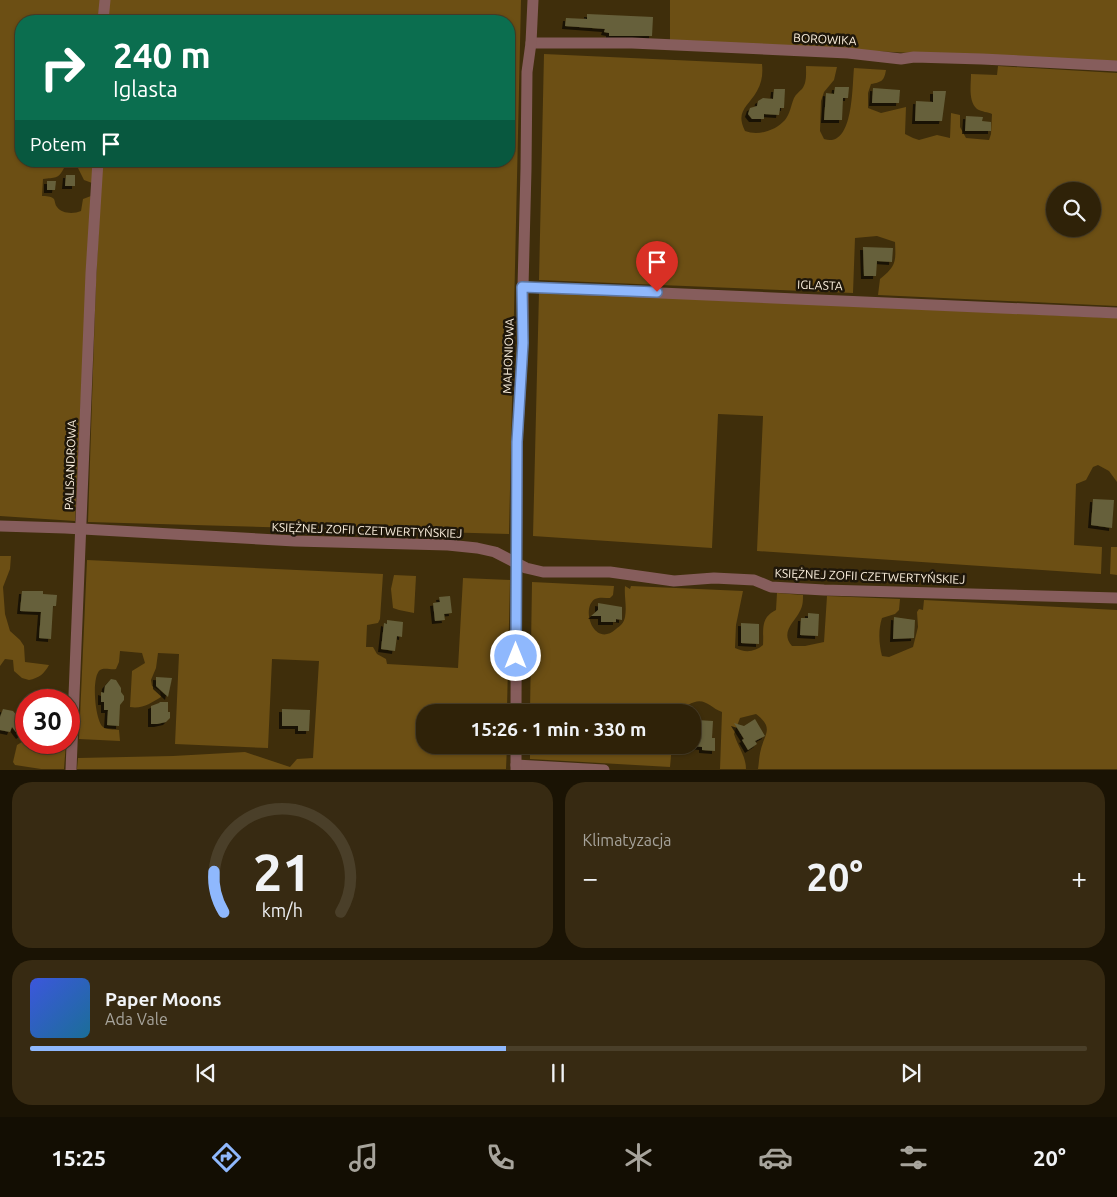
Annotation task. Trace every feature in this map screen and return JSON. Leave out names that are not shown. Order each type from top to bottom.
[{"type":"street","points":[[104,15],[105,0]]},
{"type":"street","name":"MAHONIOWA","points":[[516,704],[517,442],[523,343],[522,287],[526,169],[526,72],[531,43],[533,0]]},
{"type":"street","name":"BOROWIKA","points":[[531,43],[632,43],[848,53],[901,59],[914,57],[982,59],[1117,66]]},
{"type":"street","name":"PALISANDROWA","points":[[72,770],[91,273],[98,167]]},
{"type":"street","name":"IGLASTA","points":[[522,287],[1117,313]]},
{"type":"street","name":"KSIĘŻNEJ ZOFII CZETWERTYŃSKIEJ","points":[[0,526],[295,541],[448,544],[495,552],[526,568],[543,572],[610,572],[674,581],[714,578],[754,580],[771,587],[1117,598]]},
{"type":"street","points":[[516,754],[516,767],[604,770]]},
{"type":"shaded area","points":[[0,0],[101,0],[100,15],[15,15],[15,167],[67,167],[56,177],[43,179],[42,196],[53,198],[56,206],[65,212],[75,213],[81,211],[83,199],[91,196],[75,521],[0,516]]},
{"type":"shaded area","points":[[110,0],[521,0],[509,534],[88,522],[102,167],[515,167],[515,15],[108,15]]},
{"type":"shaded area","points":[[670,0],[1117,0],[1117,63],[670,41]]},
{"type":"shaded area","points":[[544,54],[762,64],[760,84],[744,110],[741,119],[745,131],[755,133],[771,130],[785,120],[794,98],[805,84],[806,66],[837,67],[834,80],[824,92],[821,101],[820,131],[824,139],[834,140],[841,135],[850,114],[854,68],[886,70],[882,80],[871,84],[868,93],[868,108],[881,113],[906,107],[905,134],[919,140],[937,135],[950,138],[951,113],[960,115],[960,127],[966,138],[989,140],[992,114],[979,110],[974,106],[971,93],[971,74],[997,75],[998,66],[1117,73],[1117,306],[878,295],[880,279],[889,271],[894,263],[895,242],[877,236],[855,238],[853,293],[539,280]]},
{"type":"shaded area","points":[[76,167],[93,167],[92,183],[84,180]]},
{"type":"shaded area","points":[[539,292],[1117,318],[1117,482],[1109,471],[1098,465],[1093,467],[1086,480],[1076,484],[1074,545],[1102,547],[1101,574],[757,551],[763,416],[718,414],[712,548],[533,536]]},
{"type":"shaded area","points":[[1111,547],[1117,547],[1117,575],[1110,574]]},
{"type":"shaded area","points":[[0,556],[11,556],[10,569],[3,587],[5,614],[10,631],[24,646],[25,662],[49,665],[41,675],[33,679],[22,678],[14,671],[13,660],[5,659],[0,666]]},
{"type":"shaded area","points":[[87,560],[383,574],[380,619],[378,623],[367,625],[366,647],[373,647],[377,654],[386,659],[387,664],[458,668],[463,578],[510,580],[507,704],[416,704],[416,754],[507,754],[506,769],[77,769],[78,758],[245,752],[290,767],[297,759],[313,758],[319,661],[272,659],[268,748],[175,744],[179,654],[158,653],[156,668],[151,680],[152,686],[160,691],[161,697],[139,707],[130,707],[132,671],[145,663],[142,653],[120,651],[116,669],[103,669],[97,674],[95,699],[100,723],[104,728],[119,730],[120,741],[80,739]]},
{"type":"shaded area","points":[[394,575],[416,576],[414,613],[393,608],[391,589]]},
{"type":"shaded area","points":[[532,582],[614,586],[613,595],[610,598],[595,599],[589,610],[589,618],[592,625],[601,634],[608,634],[619,627],[624,621],[626,609],[625,586],[630,589],[631,586],[743,591],[736,625],[735,648],[746,651],[757,649],[763,645],[765,620],[776,610],[777,593],[803,595],[801,609],[789,628],[787,636],[792,646],[805,646],[824,642],[827,596],[900,599],[899,610],[895,614],[882,618],[880,627],[879,637],[882,656],[889,657],[913,647],[918,627],[917,612],[919,609],[923,610],[924,600],[1117,610],[1117,769],[758,769],[760,752],[767,727],[756,714],[740,718],[734,734],[746,764],[746,769],[720,769],[722,712],[706,703],[698,701],[690,704],[530,704]]},
{"type":"shaded area","points":[[15,754],[65,754],[64,769],[41,769],[15,765],[13,762]]},
{"type":"shaded area","points":[[530,754],[671,754],[670,767],[530,759]]},
{"type":"building","points":[[587,14],[653,17],[652,36],[609,36],[609,33],[604,32],[605,29],[565,26],[566,18],[587,19]]},
{"type":"building","points":[[835,87],[849,87],[848,98],[843,98],[842,120],[824,120],[826,93],[834,94]]},
{"type":"building","points":[[873,88],[900,90],[899,103],[872,103]]},
{"type":"building","points":[[774,89],[785,89],[784,108],[780,108],[779,115],[764,114],[764,119],[752,119],[748,114],[750,108],[757,106],[758,101],[763,98],[773,99]]},
{"type":"building","points":[[933,91],[946,91],[942,121],[915,121],[916,101],[933,102]]},
{"type":"building","points":[[966,116],[983,117],[982,121],[991,122],[991,131],[965,131]]},
{"type":"building","points":[[66,175],[75,175],[75,186],[65,186]]},
{"type":"building","points":[[47,181],[56,181],[55,190],[47,190]]},
{"type":"building","points":[[863,247],[893,248],[892,262],[877,261],[876,276],[864,276]]},
{"type":"building","points":[[1093,499],[1114,500],[1112,528],[1091,525]]},
{"type":"building","points":[[22,591],[43,591],[43,594],[57,595],[56,606],[53,606],[51,639],[39,638],[41,612],[20,611]]},
{"type":"building","points":[[450,596],[452,613],[444,614],[445,620],[435,621],[433,603],[440,602],[439,597]]},
{"type":"building","points":[[598,603],[622,607],[622,620],[616,619],[616,622],[601,622],[601,616],[591,616],[598,610]]},
{"type":"building","points":[[808,613],[819,614],[818,636],[800,635],[801,618],[808,618]]},
{"type":"building","points":[[894,617],[915,620],[914,638],[893,639]]},
{"type":"building","points":[[387,620],[403,622],[402,637],[397,636],[395,651],[381,649],[384,623],[387,624]]},
{"type":"building","points":[[741,623],[759,624],[759,644],[741,643]]},
{"type":"building","points":[[156,677],[172,678],[168,697],[156,686]]},
{"type":"building","points":[[111,679],[116,680],[124,696],[124,700],[120,705],[119,726],[107,725],[108,710],[104,710],[104,702],[101,702],[101,692],[104,693],[105,686]]},
{"type":"building","points":[[160,702],[168,702],[170,718],[166,722],[151,724],[151,706]]},
{"type":"building","points":[[3,709],[13,711],[15,713],[15,731],[12,727],[10,732],[0,730],[0,717]]},
{"type":"building","points":[[282,709],[310,710],[309,731],[298,731],[298,726],[282,726]]},
{"type":"building","points":[[755,719],[765,736],[755,741],[757,744],[748,750],[742,740],[744,739],[734,723],[744,726]]},
{"type":"building","points":[[701,720],[713,721],[712,738],[715,738],[715,751],[702,750]]},
{"type":"route","points":[[516,656],[517,442],[523,343],[522,287],[657,292]]}]
